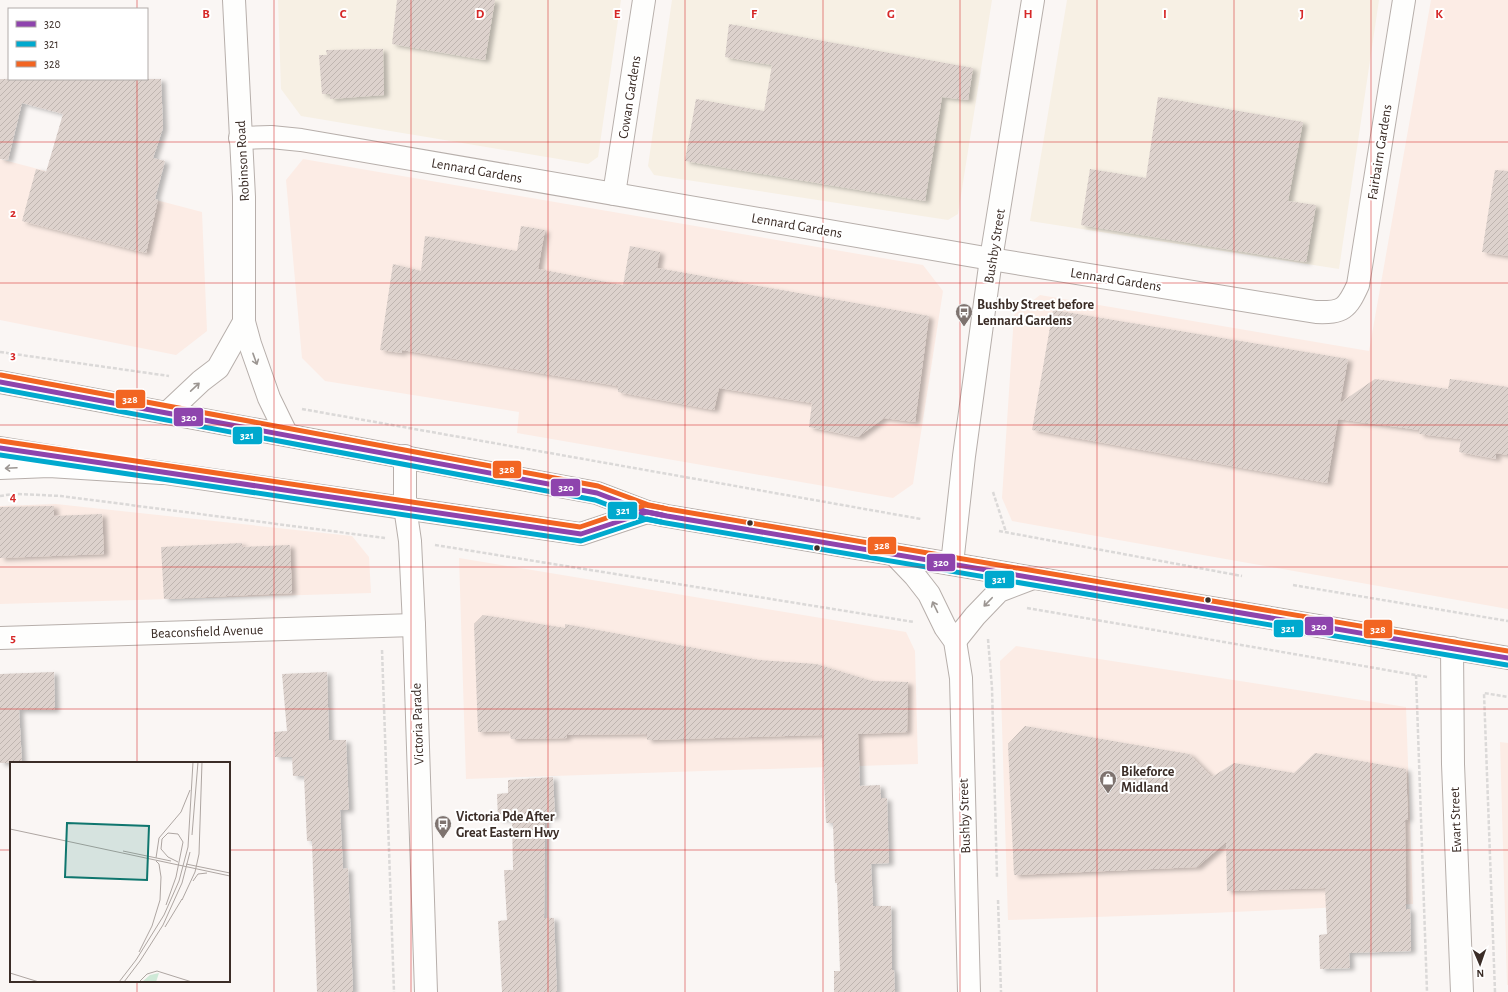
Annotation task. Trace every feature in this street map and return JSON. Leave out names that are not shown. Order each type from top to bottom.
[{"type":"main road","name":"Robinson Road","points":[[234,0],[244,197],[244,322],[269,398],[288,435]]},
{"type":"main road","name":"Cowan Gardens","points":[[614,194],[644,0]]},
{"type":"main road","name":"Bushby Street","points":[[952,564],[964,456],[991,259],[1034,0]]},
{"type":"main road","name":"Fairbairn Gardens","points":[[1350,302],[1358,284],[1404,0]]},
{"type":"main road","name":"Lennard Gardens","points":[[240,138],[270,137],[301,140],[991,259],[1316,312],[1334,313],[1350,302]]},
{"type":"main road","name":"Robinson Road","points":[[167,413],[201,381],[218,368],[244,322]]},
{"type":"main road","points":[[0,382],[405,456],[597,493],[647,512],[1508,658]]},
{"type":"main road","points":[[0,448],[581,534],[647,512]]},
{"type":"main road","name":"Victoria Parade","points":[[405,456],[405,507],[410,541],[414,625],[426,992]]},
{"type":"main road","points":[[0,468],[49,466],[162,473]]},
{"type":"main road","name":"Bushby Street","points":[[894,554],[915,576],[929,594],[950,634],[961,678],[969,992]]},
{"type":"main road","points":[[950,634],[975,616],[999,591],[1033,578]]},
{"type":"main road","name":"Beaconsfield Avenue","points":[[0,638],[414,625]]},
{"type":"main road","name":"Ewart Street","points":[[1452,648],[1453,764],[1462,992]]},
{"type":"path","points":[[0,352],[201,381]]},
{"type":"path","points":[[302,409],[921,518]]},
{"type":"path","points":[[993,492],[1006,532]]},
{"type":"path","points":[[0,496],[17,494],[60,496],[410,541],[950,634]]},
{"type":"path","points":[[999,531],[1242,576]]},
{"type":"path","points":[[1294,585],[1508,621]]},
{"type":"path","points":[[1025,608],[1427,677]]},
{"type":"path","points":[[988,635],[992,688],[997,878]]},
{"type":"path","points":[[382,644],[394,992]]},
{"type":"path","points":[[1416,675],[1427,992]]},
{"type":"path","points":[[1495,992],[1484,693],[1508,697]]},
{"type":"path","points":[[998,900],[1001,992]]},
{"type":"shaded area","points":[[278,0],[621,0],[598,157],[588,164],[301,116],[281,89]]},
{"type":"shaded area","points":[[672,0],[992,0],[958,214],[948,220],[654,175],[648,166]]},
{"type":"shaded area","points":[[1067,0],[1379,0],[1339,269],[1030,221]]},
{"type":"shaded area","points":[[1431,0],[1508,0],[1508,609],[1012,521],[1002,498],[1014,315],[1040,295],[1369,351]]},
{"type":"shaded area","points":[[0,159],[202,212],[207,331],[176,355],[0,320]]},
{"type":"shaded area","points":[[303,159],[923,265],[943,291],[913,484],[893,498],[517,433],[519,412],[325,381],[302,358],[286,180]]},
{"type":"shaded area","points":[[56,504],[352,536],[369,557],[371,593],[0,604],[0,506]]},
{"type":"shaded area","points":[[459,558],[906,632],[915,651],[918,764],[466,779]]},
{"type":"shaded area","points":[[1016,646],[1406,707],[1413,904],[1008,920],[1000,661]]},
{"type":"shaded area","points":[[1500,742],[1508,743],[1508,985],[1507,985]]},
{"type":"building","points":[[397,0],[495,0],[485,60],[392,44]]},
{"type":"building","points":[[729,24],[973,68],[968,100],[942,97],[925,201],[685,161],[696,99],[764,111],[772,65],[725,57]]},
{"type":"building","points":[[383,49],[384,95],[330,99],[330,94],[322,94],[319,55],[327,55],[326,50]]},
{"type":"building","points":[[0,79],[161,79],[163,128],[153,158],[165,161],[155,199],[158,200],[146,253],[22,221],[36,169],[46,172],[63,114],[22,103],[8,160],[0,159]]},
{"type":"building","points":[[1158,97],[1303,122],[1288,201],[1316,205],[1306,262],[1081,225],[1090,169],[1146,178]]},
{"type":"building","points":[[1495,170],[1508,171],[1508,256],[1482,252]]},
{"type":"building","points":[[521,226],[545,230],[538,269],[623,285],[630,246],[660,252],[657,268],[929,316],[915,422],[884,418],[858,437],[809,427],[812,403],[719,388],[714,410],[618,392],[618,386],[402,350],[402,353],[380,350],[393,264],[421,271],[425,236],[517,251]]},
{"type":"building","points":[[1053,310],[1348,359],[1340,403],[1375,379],[1448,389],[1450,379],[1508,387],[1508,455],[1496,453],[1496,459],[1459,452],[1461,439],[1419,434],[1420,430],[1338,419],[1327,483],[1032,430]]},
{"type":"building","points":[[54,506],[54,516],[102,514],[104,554],[0,558],[0,507]]},
{"type":"building","points":[[242,543],[242,547],[290,545],[292,593],[164,599],[161,547]]},
{"type":"building","points":[[483,615],[565,628],[565,624],[759,660],[816,664],[872,681],[908,682],[907,732],[858,734],[860,786],[880,785],[881,798],[887,798],[889,863],[871,864],[873,906],[891,906],[892,970],[894,970],[895,992],[834,992],[834,971],[840,971],[837,883],[835,883],[833,823],[826,823],[822,735],[647,740],[647,734],[566,735],[567,738],[511,739],[509,731],[478,732],[474,624]]},
{"type":"building","points":[[54,672],[55,710],[19,710],[22,762],[0,763],[0,674]]},
{"type":"building","points":[[327,672],[329,740],[346,740],[349,810],[340,810],[343,869],[348,868],[353,992],[317,992],[312,841],[307,841],[304,776],[293,776],[292,757],[275,757],[274,732],[287,731],[282,674]]},
{"type":"building","points":[[1025,726],[1189,754],[1212,777],[1234,763],[1294,773],[1315,753],[1406,769],[1408,819],[1405,820],[1406,909],[1410,909],[1411,951],[1349,953],[1350,968],[1320,969],[1319,935],[1327,934],[1325,888],[1227,891],[1226,842],[1197,867],[1014,875],[1008,744]]},
{"type":"building","points":[[553,777],[555,817],[545,817],[544,918],[554,918],[557,992],[502,992],[498,921],[507,920],[504,870],[513,870],[512,819],[498,819],[497,794],[508,793],[508,780]]},
{"type":"transit line","name":"328","points":[[1,375],[598,486],[649,505],[668,509],[1508,651]]},
{"type":"transit line","name":"320","points":[[0,382],[597,493],[647,512],[667,516],[1508,658]]},
{"type":"transit line","name":"321","points":[[0,389],[595,500],[645,519],[666,523],[1507,665]]},
{"type":"transit line","name":"328","points":[[1,441],[580,527],[645,505],[663,508]]},
{"type":"transit line","name":"320","points":[[0,448],[581,534],[647,512],[662,515]]},
{"type":"transit line","name":"321","points":[[0,455],[581,541],[647,519],[661,522]]},
{"type":"place","name":"Bushby Street before Lennard Gardens","points":[[964,327]]},
{"type":"place","name":"Bikeforce Midland","points":[[1108,794]]},
{"type":"place","name":"Victoria Pde After Great Eastern Hwy","points":[[443,839]]}]
